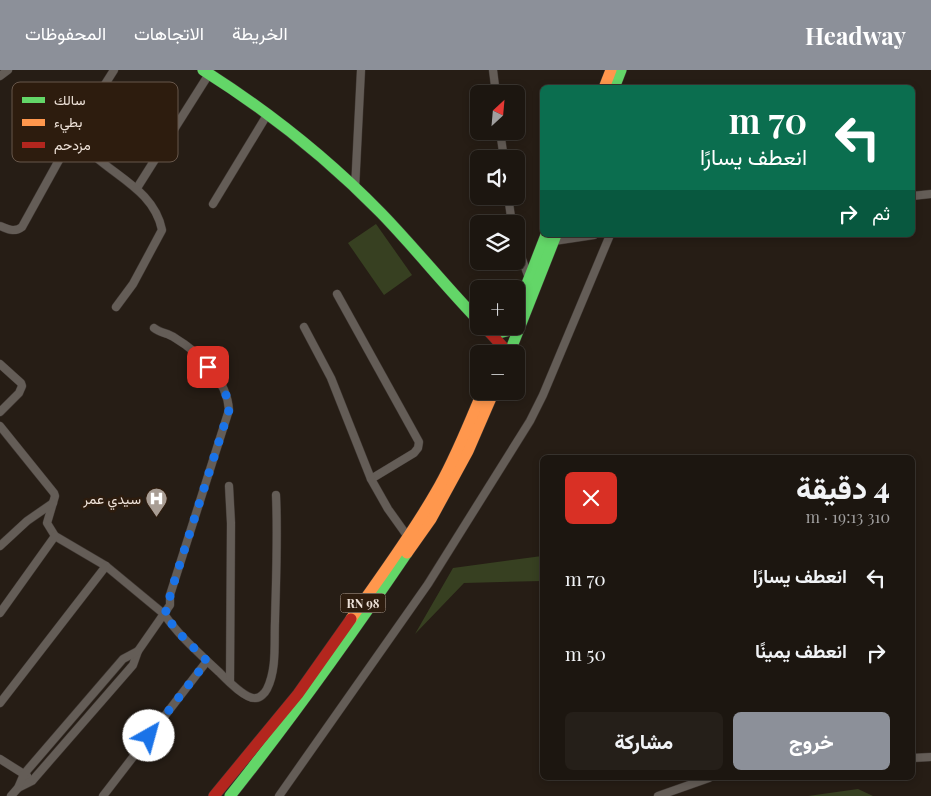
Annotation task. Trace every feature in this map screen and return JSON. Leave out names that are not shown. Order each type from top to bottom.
[{"type":"main road","points":[[605,85],[611,70]]},
{"type":"main road","points":[[615,85],[621,70]]},
{"type":"main road","points":[[206,72],[226,84],[318,154],[382,214],[470,311]]},
{"type":"main road","points":[[525,288],[552,237]]},
{"type":"main road","points":[[507,345],[552,237]]},
{"type":"main road","points":[[491,335],[498,345]]},
{"type":"main road","name":"RN 98","points":[[214,796],[304,686],[408,537],[437,491],[480,400]]},
{"type":"main road","name":"RN 98","points":[[230,796],[282,731],[323,675],[431,519],[468,452],[490,400]]},
{"type":"street","points":[[0,76],[8,70]]},
{"type":"street","points":[[106,82],[114,70]]},
{"type":"street","points":[[355,189],[361,70]]},
{"type":"street","points":[[493,70],[495,85]]},
{"type":"street","points":[[178,119],[206,72]]},
{"type":"street","points":[[213,204],[267,115]]},
{"type":"street","points":[[0,226],[13,231],[22,227],[58,162]]},
{"type":"street","points":[[101,162],[137,188],[148,200],[162,230],[140,272],[116,307]]},
{"type":"street","points":[[137,188],[152,162]]},
{"type":"street","points":[[915,196],[931,194]]},
{"type":"street","points":[[279,796],[428,584],[530,421],[543,395],[609,237]]},
{"type":"street","points":[[525,267],[529,278]]},
{"type":"street","points":[[337,294],[419,442],[418,448],[414,453],[371,479]]},
{"type":"street","points":[[304,327],[331,378],[371,479],[388,509],[408,537]]},
{"type":"street","points":[[18,788],[32,781],[133,665],[138,651],[170,605],[170,595],[229,410],[225,390],[197,354],[173,336],[160,333],[154,328]]},
{"type":"street","points":[[0,364],[21,382],[22,386],[19,393],[0,412]]},
{"type":"street","points":[[0,426],[54,493],[47,523],[55,536],[106,566],[164,614],[180,634],[207,661],[244,695],[251,698],[257,698],[264,694],[268,688],[273,666],[278,532],[276,495]]},
{"type":"street","points":[[229,486],[231,523],[230,682]]},
{"type":"street","points":[[0,546],[28,521],[53,503]]},
{"type":"street","points":[[0,613],[55,536]]},
{"type":"street","points":[[0,704],[106,566]]},
{"type":"street","points":[[11,796],[18,788],[24,774],[123,659],[138,651]]},
{"type":"street","points":[[103,796],[207,661]]},
{"type":"street","points":[[915,758],[931,757]]},
{"type":"street","points":[[0,759],[32,781]]},
{"type":"street","points":[[658,796],[703,780]]},
{"type":"green space","points":[[376,224],[412,275],[384,295],[348,243]]},
{"type":"green space","points":[[540,556],[540,581],[464,583],[415,634],[453,568]]},
{"type":"green space","points":[[858,789],[873,796],[808,796]]},
{"type":"traffic: fast","points":[[203,70],[251,102],[319,155],[394,226],[470,311]]},
{"type":"traffic: fast","points":[[615,85],[621,70]]},
{"type":"traffic: fast","points":[[525,289],[545,237]]},
{"type":"traffic: fast","points":[[513,345],[555,237]]},
{"type":"traffic: fast","points":[[230,796],[321,676],[407,553]]},
{"type":"traffic: slow","points":[[605,85],[611,70]]},
{"type":"traffic: slow","points":[[351,619],[406,540],[436,492],[455,455],[479,400]]},
{"type":"traffic: slow","points":[[407,553],[431,519],[468,451],[490,400]]},
{"type":"traffic: jam","points":[[492,335],[501,345]]},
{"type":"traffic: jam","points":[[214,796],[298,694],[351,619]]},
{"type":"place","name":"سيدي عمر","points":[[157,517]]},
{"type":"route","points":[[149,736],[207,661],[180,634],[164,614],[170,605],[170,595],[229,410],[225,390],[208,367]]}]
